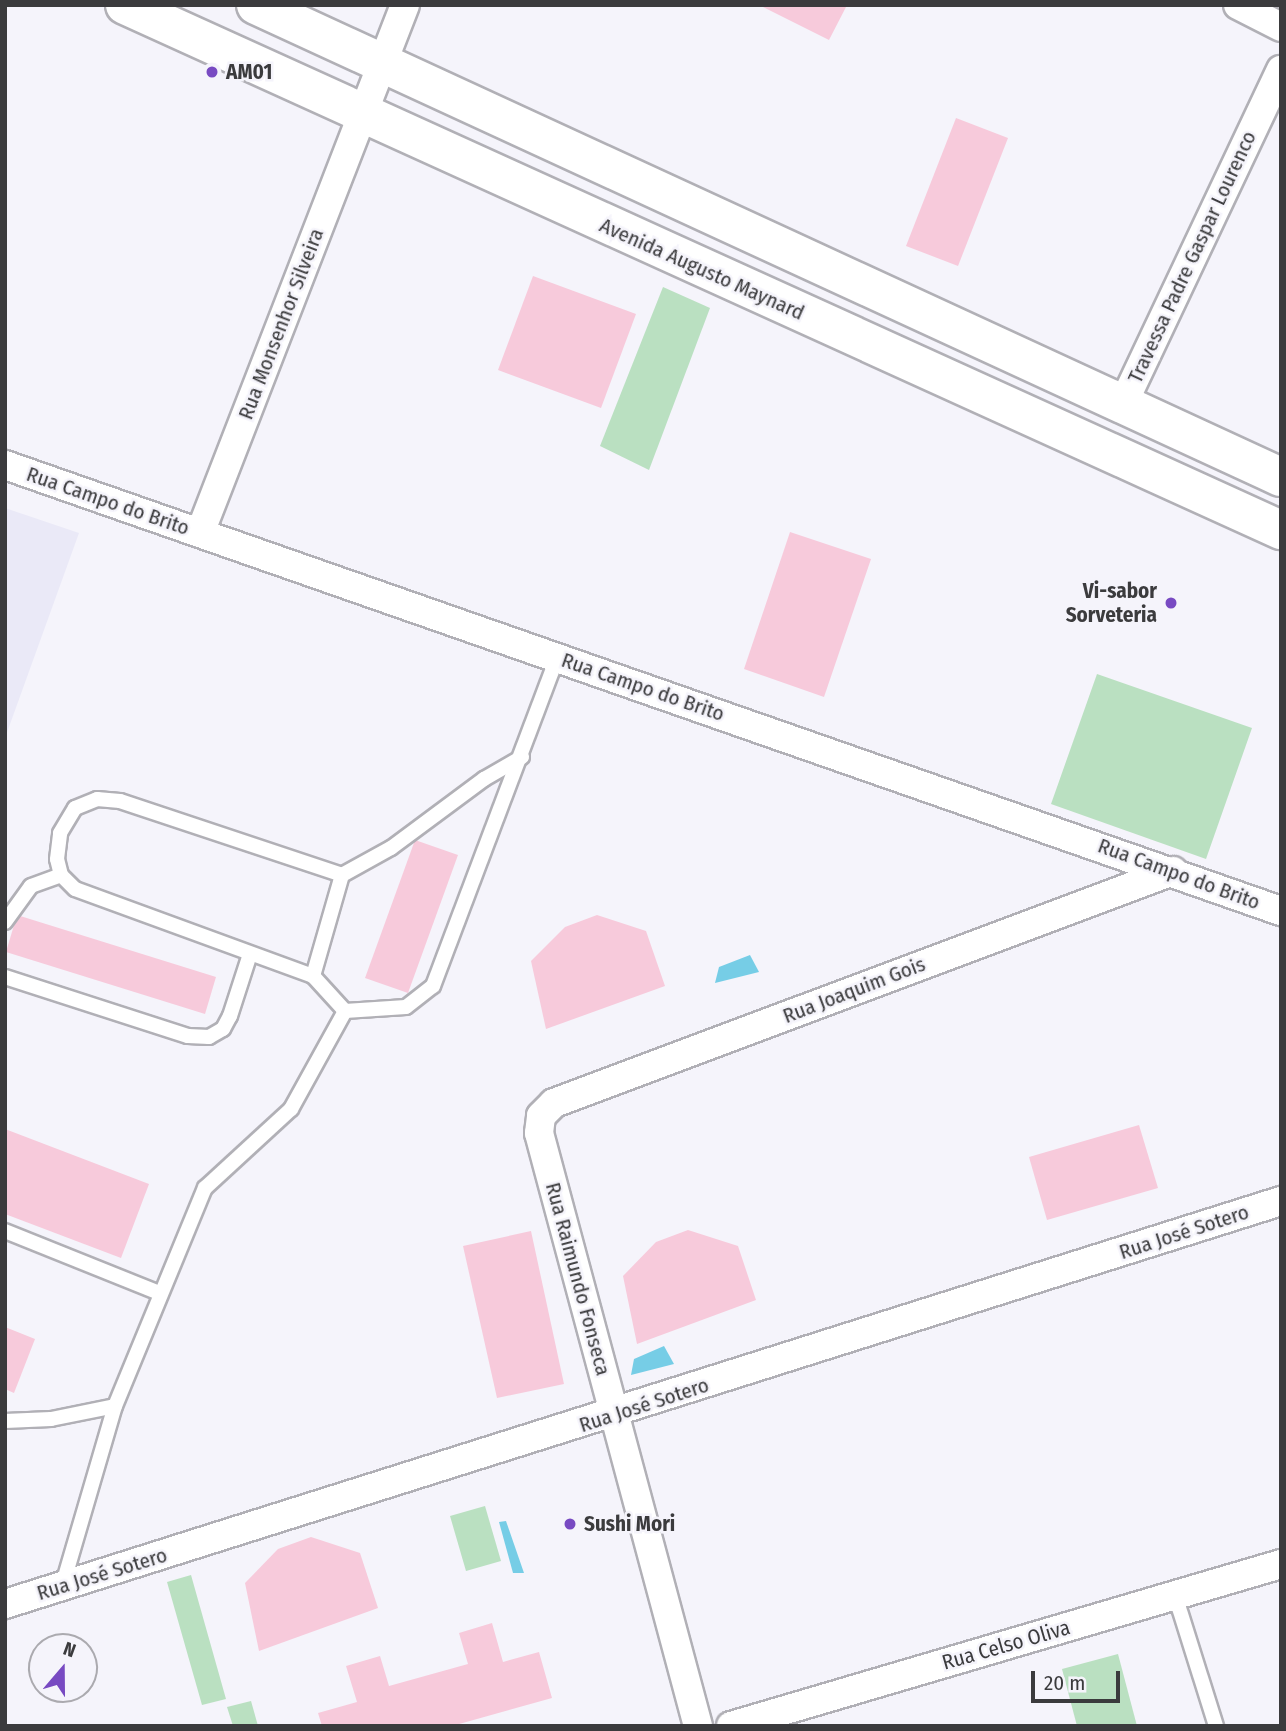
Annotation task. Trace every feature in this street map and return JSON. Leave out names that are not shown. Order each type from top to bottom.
[{"type":"street","name":"Avenida Augusto Maynard","points":[[125,5],[362,116],[1281,530]]},
{"type":"street","points":[[256,5],[1281,477]]},
{"type":"street","points":[[383,62],[405,5]]},
{"type":"street","points":[[1238,5],[1281,27]]},
{"type":"street","name":"Rua Monsenhor Silveira","points":[[200,533],[383,62]]},
{"type":"street","name":"Travessa Padre Gaspar Lourenco","points":[[1122,406],[1281,70]]},
{"type":"street","name":"Rua Campo do Brito","points":[[5,465],[1173,871],[1281,911]]},
{"type":"street","name":"Rua Joaquim Gois","points":[[541,1116],[554,1102],[1173,871]]},
{"type":"street","name":"Rua Raimundo Fonseca","points":[[541,1116],[539,1133],[698,1726]]},
{"type":"street","name":"Rua José Sotero","points":[[5,1604],[614,1415],[1281,1201]]},
{"type":"street","name":"Rua Celso Oliva","points":[[731,1726],[1281,1564]]},
{"type":"lane","points":[[345,1011],[406,1007],[433,986],[522,757],[557,657]]},
{"type":"lane","points":[[313,975],[342,875],[391,848],[484,779],[522,757]]},
{"type":"lane","points":[[342,875],[120,801],[97,799],[75,808],[60,832],[57,859],[61,874],[75,889],[99,900],[313,975],[345,1011]]},
{"type":"lane","points":[[5,922],[31,886],[61,874]]},
{"type":"lane","points":[[5,977],[188,1036],[209,1037],[222,1029],[230,1016],[250,954]]},
{"type":"lane","points":[[62,1587],[115,1406],[159,1293],[205,1188],[291,1109],[345,1011]]},
{"type":"lane","points":[[5,1231],[159,1293]]},
{"type":"lane","points":[[5,1421],[51,1419],[115,1406]]},
{"type":"lane","points":[[1175,1595],[1216,1726]]},
{"type":"shaded area","points":[[5,508],[79,533],[5,738]]},
{"type":"green space","points":[[663,287],[710,308],[649,470],[600,446]]},
{"type":"green space","points":[[1097,674],[1252,728],[1206,859],[1051,804]]},
{"type":"green space","points":[[485,1506],[501,1561],[466,1571],[450,1516]]},
{"type":"green space","points":[[191,1575],[226,1699],[202,1705],[167,1582]]},
{"type":"green space","points":[[1118,1654],[1137,1726],[1077,1726],[1062,1669]]},
{"type":"green space","points":[[251,1701],[258,1726],[233,1726],[227,1707]]},
{"type":"water","points":[[750,955],[759,972],[715,983],[719,967]]},
{"type":"water","points":[[664,1346],[674,1364],[631,1375],[634,1359]]},
{"type":"water","points":[[506,1521],[524,1573],[513,1573],[499,1522]]},
{"type":"building","points":[[759,5],[842,5],[846,7],[829,40]]},
{"type":"building","points":[[956,118],[1008,138],[958,266],[906,246]]},
{"type":"building","points":[[533,276],[636,314],[601,408],[498,370]]},
{"type":"building","points":[[790,532],[871,559],[824,697],[744,669]]},
{"type":"building","points":[[415,840],[458,855],[408,993],[365,978]]},
{"type":"building","points":[[17,915],[216,977],[205,1014],[6,952]]},
{"type":"building","points":[[597,915],[646,931],[665,986],[546,1029],[531,961],[565,927]]},
{"type":"building","points":[[1139,1125],[1158,1188],[1047,1220],[1029,1157]]},
{"type":"building","points":[[5,1129],[149,1184],[121,1258],[5,1214]]},
{"type":"building","points":[[688,1230],[738,1246],[756,1300],[637,1344],[623,1276],[656,1242]]},
{"type":"building","points":[[531,1231],[564,1384],[497,1398],[463,1246]]},
{"type":"building","points":[[5,1327],[35,1339],[14,1393],[5,1389]]},
{"type":"building","points":[[311,1537],[360,1553],[378,1608],[259,1651],[245,1583],[278,1549]]},
{"type":"building","points":[[492,1623],[503,1662],[539,1652],[552,1698],[452,1726],[322,1726],[318,1713],[357,1702],[346,1666],[380,1656],[389,1686],[468,1664],[459,1633]]},
{"type":"place","name":"AM01","points":[[212,72]]},
{"type":"place","name":"Vi-sabor Sorveteria","points":[[1171,603]]},
{"type":"place","name":"Sushi Mori","points":[[570,1524]]}]
